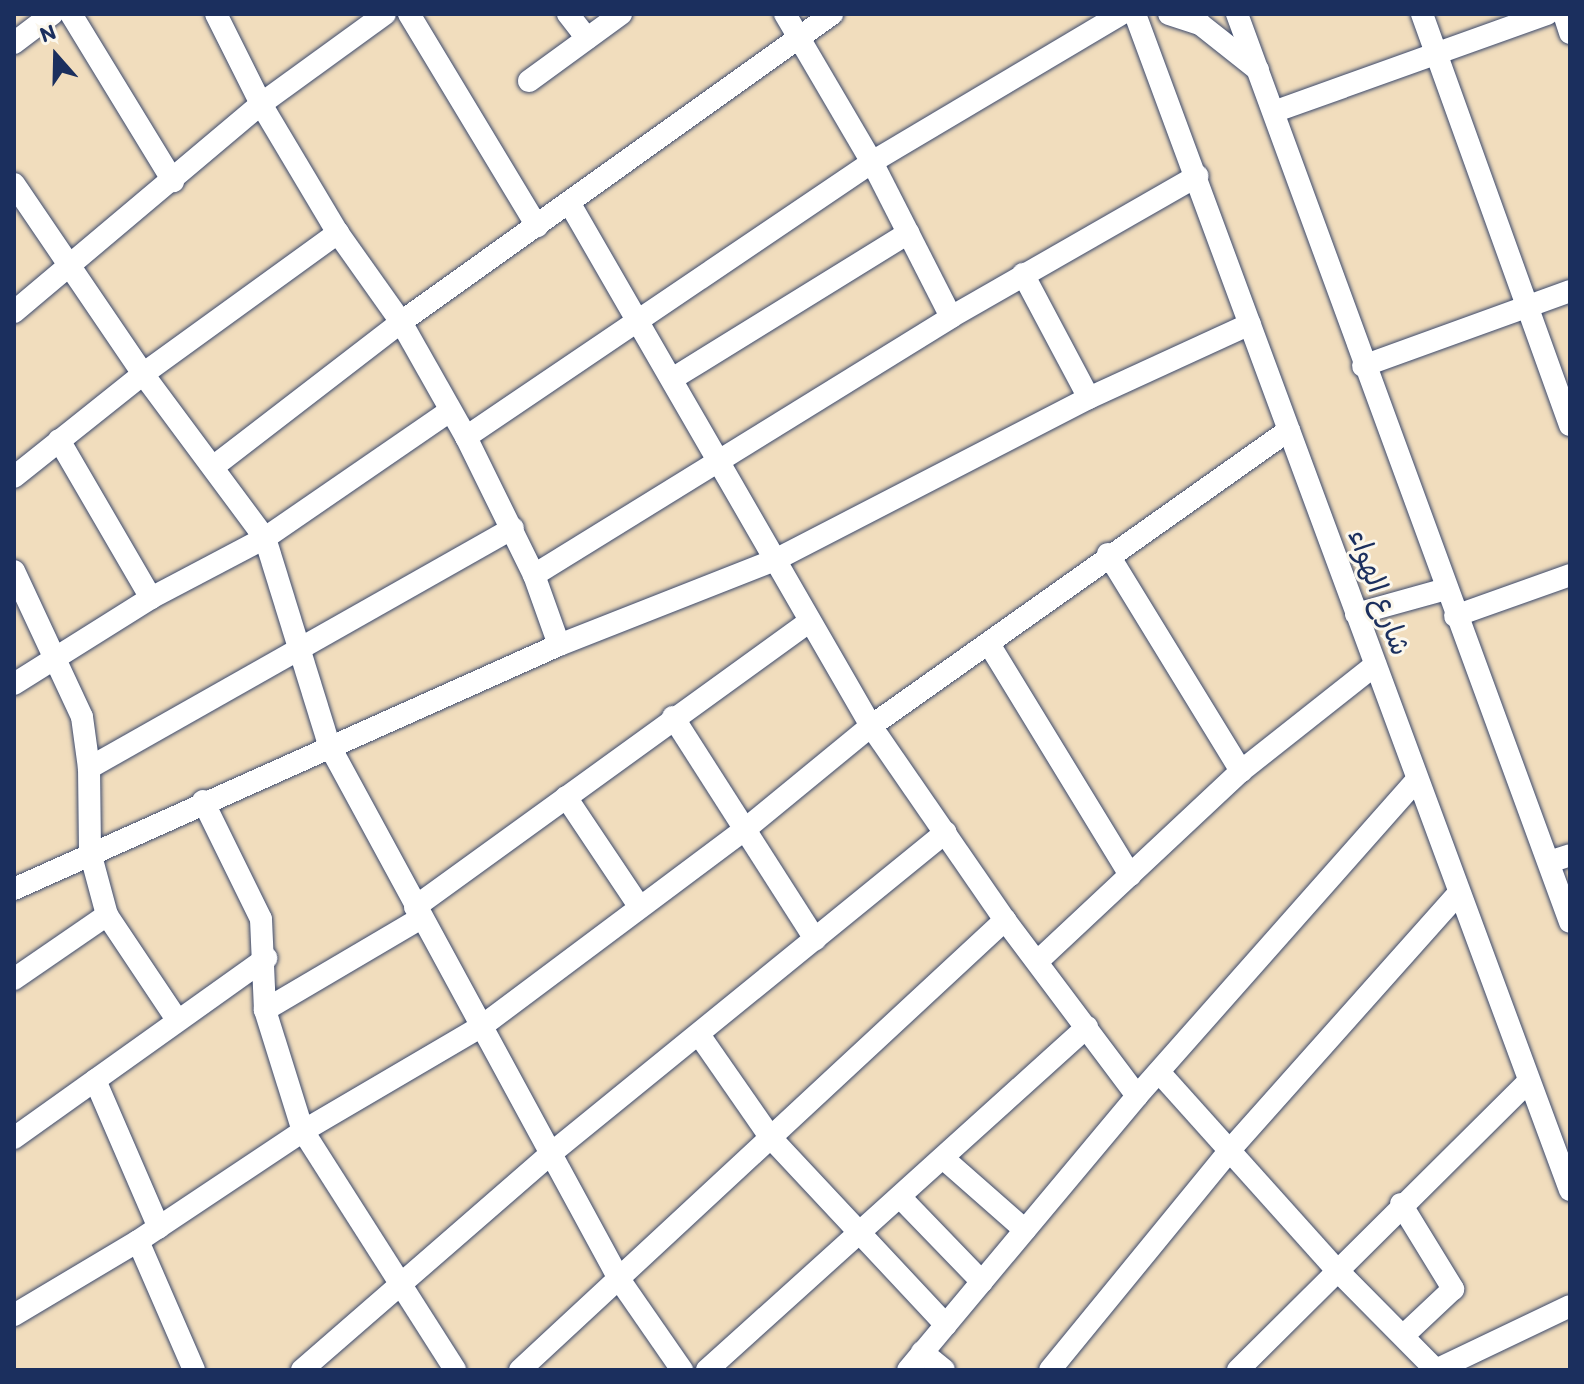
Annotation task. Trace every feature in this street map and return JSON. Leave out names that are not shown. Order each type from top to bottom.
[{"type":"street","points":[[14,43],[52,14]]},
{"type":"street","points":[[71,14],[173,181]]},
{"type":"street","points":[[216,14],[261,104],[338,233],[401,322],[466,437],[513,528],[559,645]]},
{"type":"street","points":[[14,312],[173,181],[356,22],[385,14]]},
{"type":"street","points":[[409,14],[537,226]]},
{"type":"street","points":[[568,14],[587,38]]},
{"type":"street","points":[[529,81],[621,14]]},
{"type":"street","points":[[785,14],[872,162],[951,317]]},
{"type":"street","points":[[213,467],[401,322],[570,204],[797,36],[832,14]]},
{"type":"street","points":[[466,437],[638,316],[872,162],[1121,14]]},
{"type":"street","name":"شارع الهواء","points":[[1135,14],[1570,1190]]},
{"type":"street","points":[[1169,14],[1200,24],[1259,70]]},
{"type":"street","points":[[1237,14],[1276,111],[1363,366],[1455,616],[1560,858],[1570,922]]},
{"type":"street","points":[[1422,14],[1570,425]]},
{"type":"street","points":[[1276,111],[1547,14]]},
{"type":"street","points":[[1564,14],[1570,33]]},
{"type":"street","points":[[534,575],[716,458],[1023,274],[1197,176]]},
{"type":"street","points":[[14,184],[67,267],[265,538],[302,645],[329,745],[418,913],[554,1151],[619,1279],[682,1370]]},
{"type":"street","points":[[570,204],[638,316],[808,623],[871,726],[1005,920],[1137,1096]]},
{"type":"street","points":[[14,477],[143,374],[338,233]]},
{"type":"street","points":[[672,379],[908,233]]},
{"type":"street","points":[[1023,274],[1089,398]]},
{"type":"street","points":[[1363,366],[1570,291]]},
{"type":"street","points":[[14,889],[203,801],[559,645],[775,560],[1089,398],[1250,324]]},
{"type":"street","points":[[14,684],[151,598],[265,538],[450,411]]},
{"type":"street","points":[[14,1315],[159,1228],[303,1131],[482,1026],[743,831],[871,726],[989,644],[1108,554],[1289,430]]},
{"type":"street","points":[[59,440],[151,598]]},
{"type":"street","points":[[89,768],[513,528]]},
{"type":"street","points":[[1108,554],[1241,771]]},
{"type":"street","points":[[14,571],[82,717],[89,768],[90,852],[107,915],[176,1018]]},
{"type":"street","points":[[1455,616],[1570,575]]},
{"type":"street","points":[[1356,614],[1446,589]]},
{"type":"street","points":[[265,1010],[418,913],[673,717],[808,623]]},
{"type":"street","points":[[989,644],[1130,875]]},
{"type":"street","points":[[1038,961],[1241,771],[1375,665]]},
{"type":"street","points":[[673,717],[743,831],[815,939]]},
{"type":"street","points":[[908,1370],[1137,1096],[1417,780]]},
{"type":"street","points":[[566,797],[639,906]]},
{"type":"street","points":[[203,801],[261,919],[266,958],[265,1010],[303,1131],[455,1370]]},
{"type":"street","points":[[302,1370],[554,1151],[700,1036],[946,832]]},
{"type":"street","points":[[1050,1370],[1229,1151],[1458,894]]},
{"type":"street","points":[[14,979],[107,915]]},
{"type":"street","points":[[529,1367],[619,1279],[1005,920]]},
{"type":"street","points":[[14,1138],[176,1018],[266,958]]},
{"type":"street","points":[[707,1370],[1087,1027]]},
{"type":"street","points":[[700,1036],[771,1138],[946,1325]]},
{"type":"street","points":[[1159,1072],[1336,1269],[1405,1334],[1436,1370],[1570,1306]]},
{"type":"street","points":[[95,1080],[159,1228]]},
{"type":"street","points":[[1238,1370],[1401,1204],[1528,1082]]},
{"type":"street","points":[[943,1158],[1025,1230]]},
{"type":"street","points":[[900,1197],[982,1282]]},
{"type":"street","points":[[1401,1204],[1453,1289],[1405,1334]]},
{"type":"street","points":[[138,1241],[194,1370]]},
{"type":"street","points":[[922,1352],[944,1370]]}]
